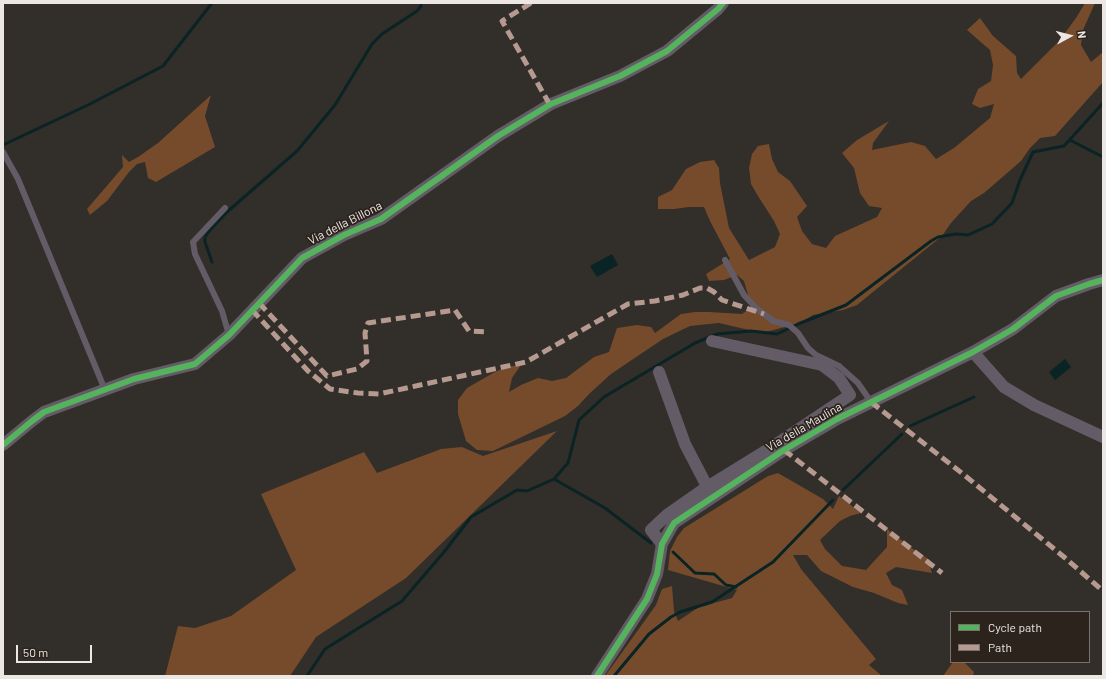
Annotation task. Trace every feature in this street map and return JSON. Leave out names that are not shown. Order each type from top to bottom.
[{"type":"street","name":"Via della Billona","points":[[3,445],[44,412],[134,379],[195,364],[228,335],[302,258],[344,235],[381,219],[498,136],[551,104],[620,76],[667,51],[718,9],[723,3]]},
{"type":"street","name":"Via della Maulina","points":[[597,676],[647,599],[657,574],[662,544],[674,522],[710,492],[837,419],[973,352],[1013,328],[1056,296],[1103,280]]},
{"type":"street","points":[[659,372],[685,444],[710,492],[850,395],[839,378],[822,365],[712,341]]},
{"type":"street","points":[[973,352],[1004,387],[1034,405],[1103,436]]},
{"type":"lane","points":[[3,152],[18,179],[104,390]]},
{"type":"lane","points":[[225,208],[193,242],[195,254],[222,311],[228,335]]},
{"type":"lane","points":[[725,260],[744,295],[756,308],[773,321],[789,325],[798,333],[808,348],[816,355],[839,366],[858,383],[871,402]]},
{"type":"shaded area","points":[[1085,3],[1095,3],[1083,30],[1081,45],[1091,62],[1103,52],[1103,82],[1055,136],[1040,138],[1030,148],[1021,161],[984,193],[971,201],[951,223],[942,236],[857,305],[843,310],[813,315],[800,323],[762,333],[719,323],[690,326],[663,339],[611,374],[578,406],[565,416],[493,451],[477,450],[466,441],[458,414],[458,400],[467,388],[493,373],[506,367],[521,365],[512,378],[509,392],[538,378],[552,381],[566,378],[594,357],[609,352],[617,328],[637,325],[651,327],[655,333],[681,314],[709,312],[742,314],[754,305],[748,295],[744,281],[737,275],[724,280],[709,281],[706,274],[730,259],[704,207],[658,209],[658,197],[672,190],[686,169],[700,162],[714,160],[719,168],[720,183],[729,228],[749,260],[775,247],[780,234],[774,221],[751,184],[749,168],[752,154],[758,146],[769,144],[772,159],[778,172],[790,181],[807,206],[797,217],[802,231],[812,244],[826,248],[835,236],[877,217],[882,208],[869,206],[860,193],[854,168],[842,153],[857,140],[889,121],[873,143],[872,150],[911,142],[925,146],[936,159],[954,148],[990,118],[994,104],[980,108],[972,104],[978,89],[991,81],[993,65],[990,50],[967,30],[980,18],[993,36],[1016,56],[1017,73],[1021,79],[1059,41]]},
{"type":"shaded area","points":[[211,95],[205,116],[215,147],[156,182],[148,178],[145,162],[137,164],[107,201],[90,215],[87,209],[123,167],[122,155],[129,162],[138,157],[158,143]]},
{"type":"shaded area","points":[[557,431],[406,578],[316,637],[290,676],[165,676],[178,626],[195,628],[231,616],[296,570],[261,494],[364,452],[377,473],[441,449],[462,447],[483,456]]},
{"type":"shaded area","points":[[778,473],[823,499],[833,509],[839,496],[861,513],[840,521],[820,540],[825,549],[842,566],[866,570],[887,547],[887,529],[927,558],[932,573],[896,567],[886,573],[892,585],[902,590],[908,605],[898,603],[874,593],[853,587],[821,571],[807,555],[793,555],[801,569],[876,659],[869,665],[882,676],[605,676],[656,605],[662,589],[672,586],[674,611],[678,621],[699,607],[732,598],[737,590],[668,570],[670,551],[677,537],[684,528],[768,476]]},
{"type":"shaded area","points":[[952,663],[965,663],[974,672],[973,676],[943,676]]},
{"type":"water","points":[[612,254],[618,265],[597,277],[590,266]]},
{"type":"water","points":[[1065,359],[1071,367],[1055,380],[1049,372]]},
{"type":"waterway","points":[[3,145],[90,104],[163,66],[212,3]]},
{"type":"waterway","points":[[212,262],[205,242],[205,237],[210,230],[227,212],[297,151],[335,105],[372,44],[382,34],[417,11],[421,6],[421,3]]},
{"type":"waterway","points":[[307,676],[325,649],[402,601],[444,552],[471,517],[517,490],[527,491],[554,479],[568,463],[579,420],[604,397],[695,343],[717,334],[751,331],[777,334],[846,305],[938,237],[956,234],[968,235],[992,224],[1012,203],[1020,180],[1033,152],[1064,146],[1103,103]]},
{"type":"waterway","points":[[1070,140],[1103,157]]},
{"type":"waterway","points":[[910,426],[974,397]]},
{"type":"waterway","points":[[843,490],[902,434]]},
{"type":"waterway","points":[[554,479],[605,508],[651,543]]},
{"type":"waterway","points":[[614,676],[649,634],[680,612],[712,602],[773,562],[833,500]]},
{"type":"waterway","points":[[673,552],[695,573],[714,574],[726,585],[736,587]]},
{"type":"marked path","points":[[531,3],[502,21],[550,105]]},
{"type":"marked path","points":[[252,310],[308,371],[330,389],[379,394],[526,362],[628,304],[655,301],[683,295],[700,288],[707,288],[714,292],[722,300],[764,314]]},
{"type":"marked path","points":[[259,303],[327,376],[357,369],[367,361],[365,333],[368,323],[455,310],[469,331],[488,332]]},
{"type":"marked path","points":[[871,402],[963,474],[1103,591]]},
{"type":"marked path","points":[[784,450],[942,573]]},
{"type":"cycle path","points":[[3,445],[44,412],[134,379],[195,364],[229,335],[302,258],[344,235],[381,219],[498,136],[551,104],[620,76],[667,51],[718,9],[723,3]]},
{"type":"cycle path","points":[[597,676],[647,599],[657,574],[662,544],[674,523],[784,450],[837,419],[973,352],[1013,329],[1056,296],[1103,280]]}]
